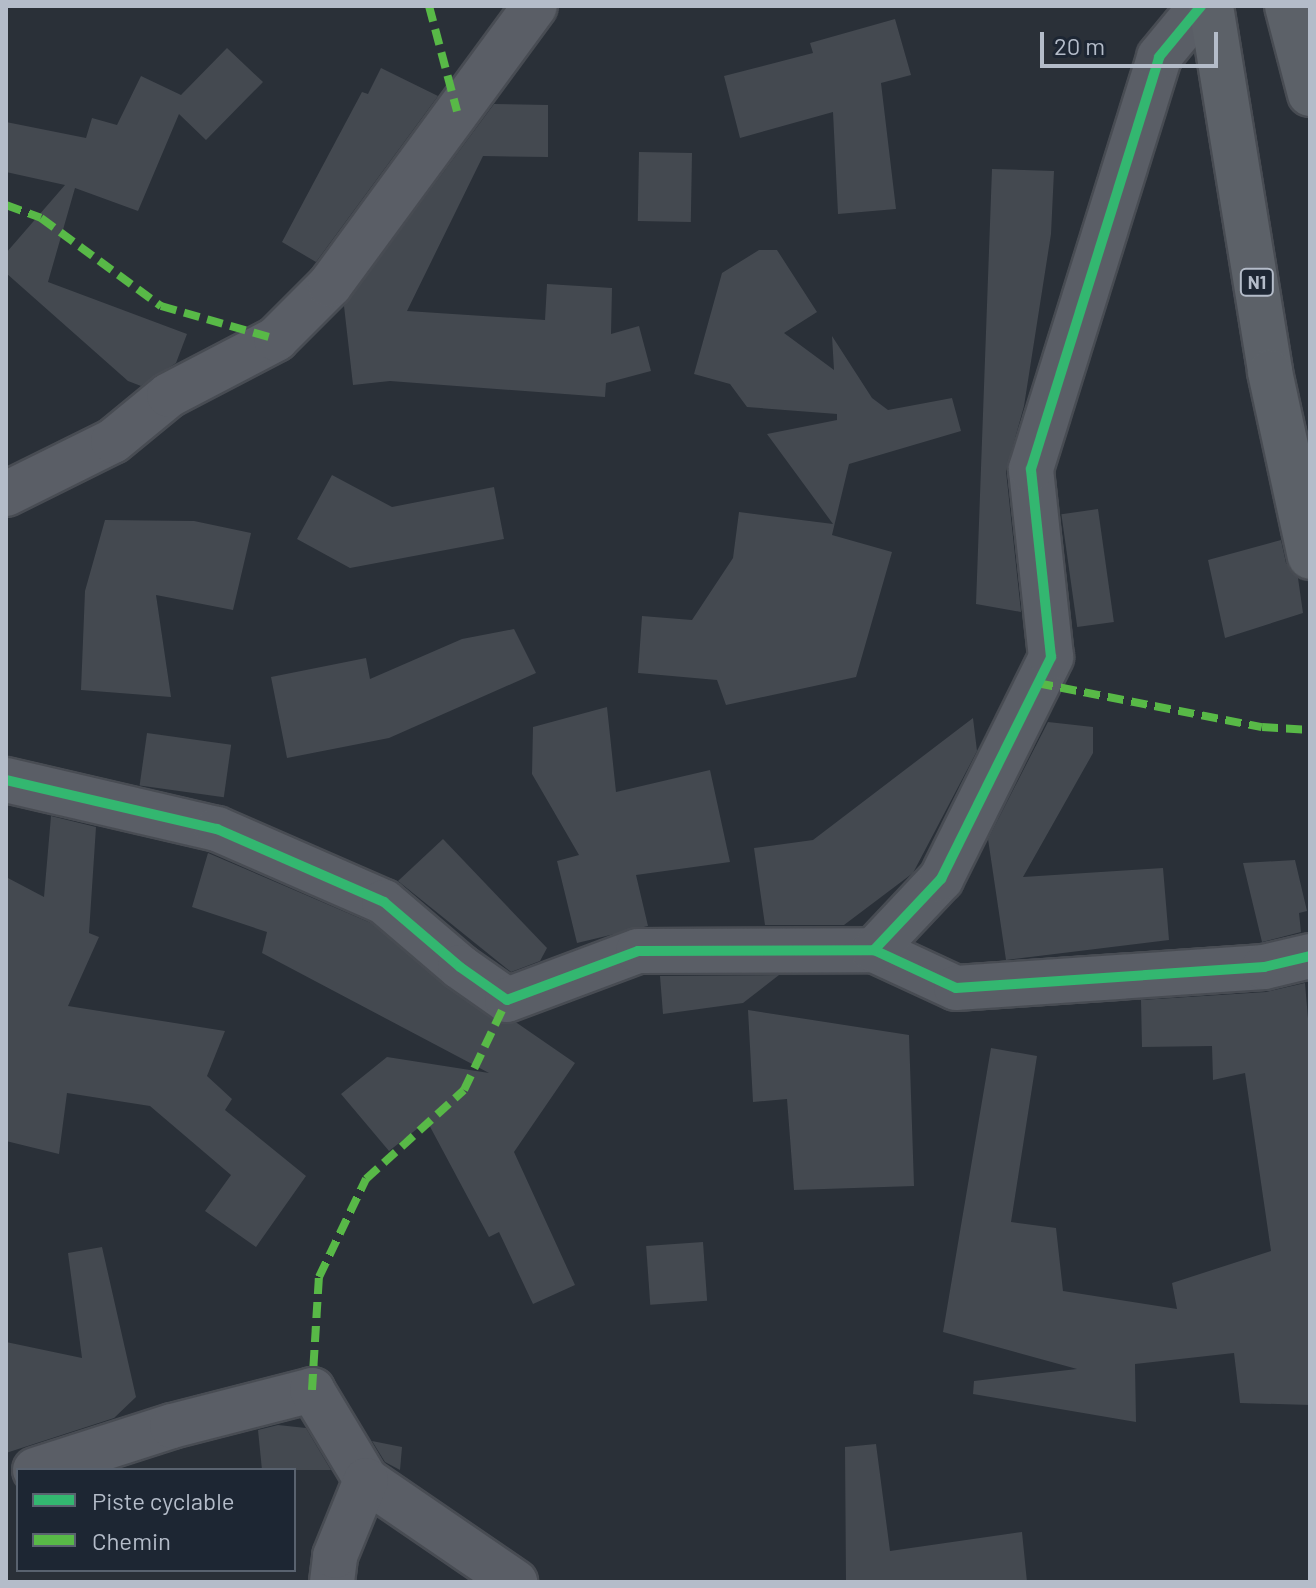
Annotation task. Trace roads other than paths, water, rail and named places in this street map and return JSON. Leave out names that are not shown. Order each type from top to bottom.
[{"type":"main road","name":"N1","points":[[1211,6],[1270,372],[1310,557]]},
{"type":"main road","points":[[1287,6],[1310,94]]},
{"type":"street","points":[[6,494],[113,441],[169,395],[276,339],[330,285],[535,6]]},
{"type":"street","points":[[874,950],[941,879],[1051,657],[1031,469],[1159,57],[1201,6]]},
{"type":"street","points":[[6,780],[217,829],[384,902],[507,1000],[638,951],[874,950],[956,988],[1264,967],[1310,956]]},
{"type":"street","points":[[41,1468],[172,1426],[312,1390],[366,1480],[515,1582]]},
{"type":"street","points":[[332,1582],[335,1556],[366,1480]]}]
